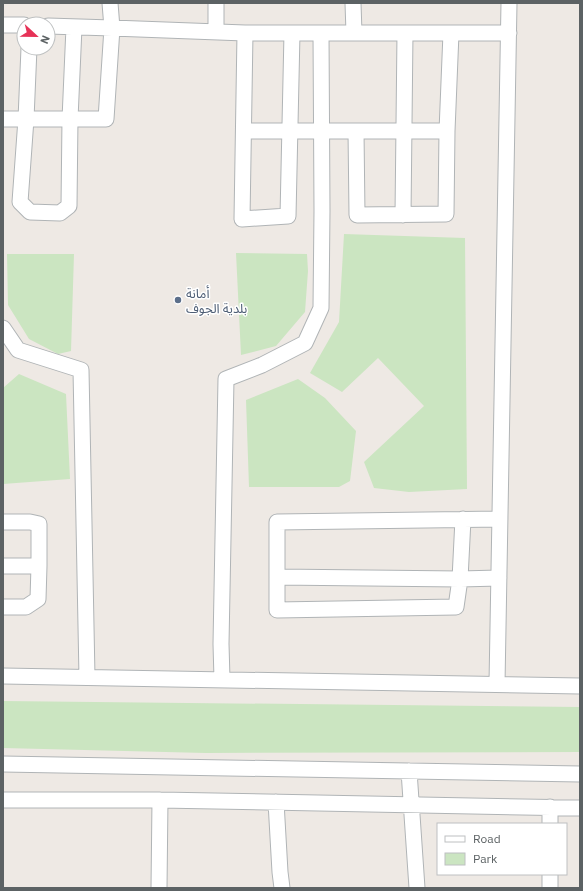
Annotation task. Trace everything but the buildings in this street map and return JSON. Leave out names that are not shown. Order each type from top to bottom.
[{"type":"street","points":[[3,119],[106,119],[112,28],[110,3]]},
{"type":"street","points":[[216,3],[216,32]]},
{"type":"street","points":[[353,3],[354,33]]},
{"type":"street","points":[[497,684],[509,3]]},
{"type":"street","points":[[3,25],[16,25]]},
{"type":"street","points":[[56,26],[245,33],[509,33]]},
{"type":"street","points":[[29,56],[20,202],[30,212],[60,213],[69,206],[70,119],[74,27]]},
{"type":"street","points":[[245,33],[242,219],[288,216],[292,33]]},
{"type":"street","points":[[222,679],[221,644],[226,379],[262,365],[305,343],[321,308],[322,33]]},
{"type":"street","points":[[403,215],[404,33]]},
{"type":"street","points":[[356,131],[357,215],[446,214],[451,33]]},
{"type":"street","points":[[244,131],[448,131]]},
{"type":"street","points":[[3,328],[18,350],[81,370],[87,677]]},
{"type":"street","points":[[463,520],[460,579],[456,607],[277,610],[277,522],[500,519]]},
{"type":"street","points":[[3,522],[30,522],[38,524],[39,566],[38,599],[26,607],[3,607]]},
{"type":"street","points":[[3,566],[39,566]]},
{"type":"street","points":[[277,577],[499,578]]},
{"type":"street","points":[[3,676],[580,686]]},
{"type":"street","points":[[3,764],[580,774]]},
{"type":"street","points":[[409,771],[410,805],[417,888]]},
{"type":"street","points":[[3,800],[160,800],[580,808]]},
{"type":"street","points":[[159,888],[160,800]]},
{"type":"street","points":[[276,802],[282,888]]},
{"type":"street","points":[[550,807],[550,823]]},
{"type":"street","points":[[550,875],[550,888]]},
{"type":"green space","points":[[344,234],[465,238],[467,489],[409,492],[374,488],[364,462],[424,406],[378,358],[342,392],[310,373],[339,322]]},
{"type":"green space","points":[[236,253],[307,254],[308,271],[305,312],[276,346],[241,355]]},
{"type":"green space","points":[[7,254],[74,254],[71,351],[58,354],[29,339],[8,305]]},
{"type":"green space","points":[[19,374],[66,394],[70,479],[3,484],[3,388]]},
{"type":"green space","points":[[298,379],[325,398],[356,431],[350,481],[339,487],[249,487],[246,400]]},
{"type":"green space","points":[[3,701],[580,707],[580,752],[206,753],[3,748]]},
{"type":"place","name":"أمانة بلدية الجوف","points":[[178,300]]}]
